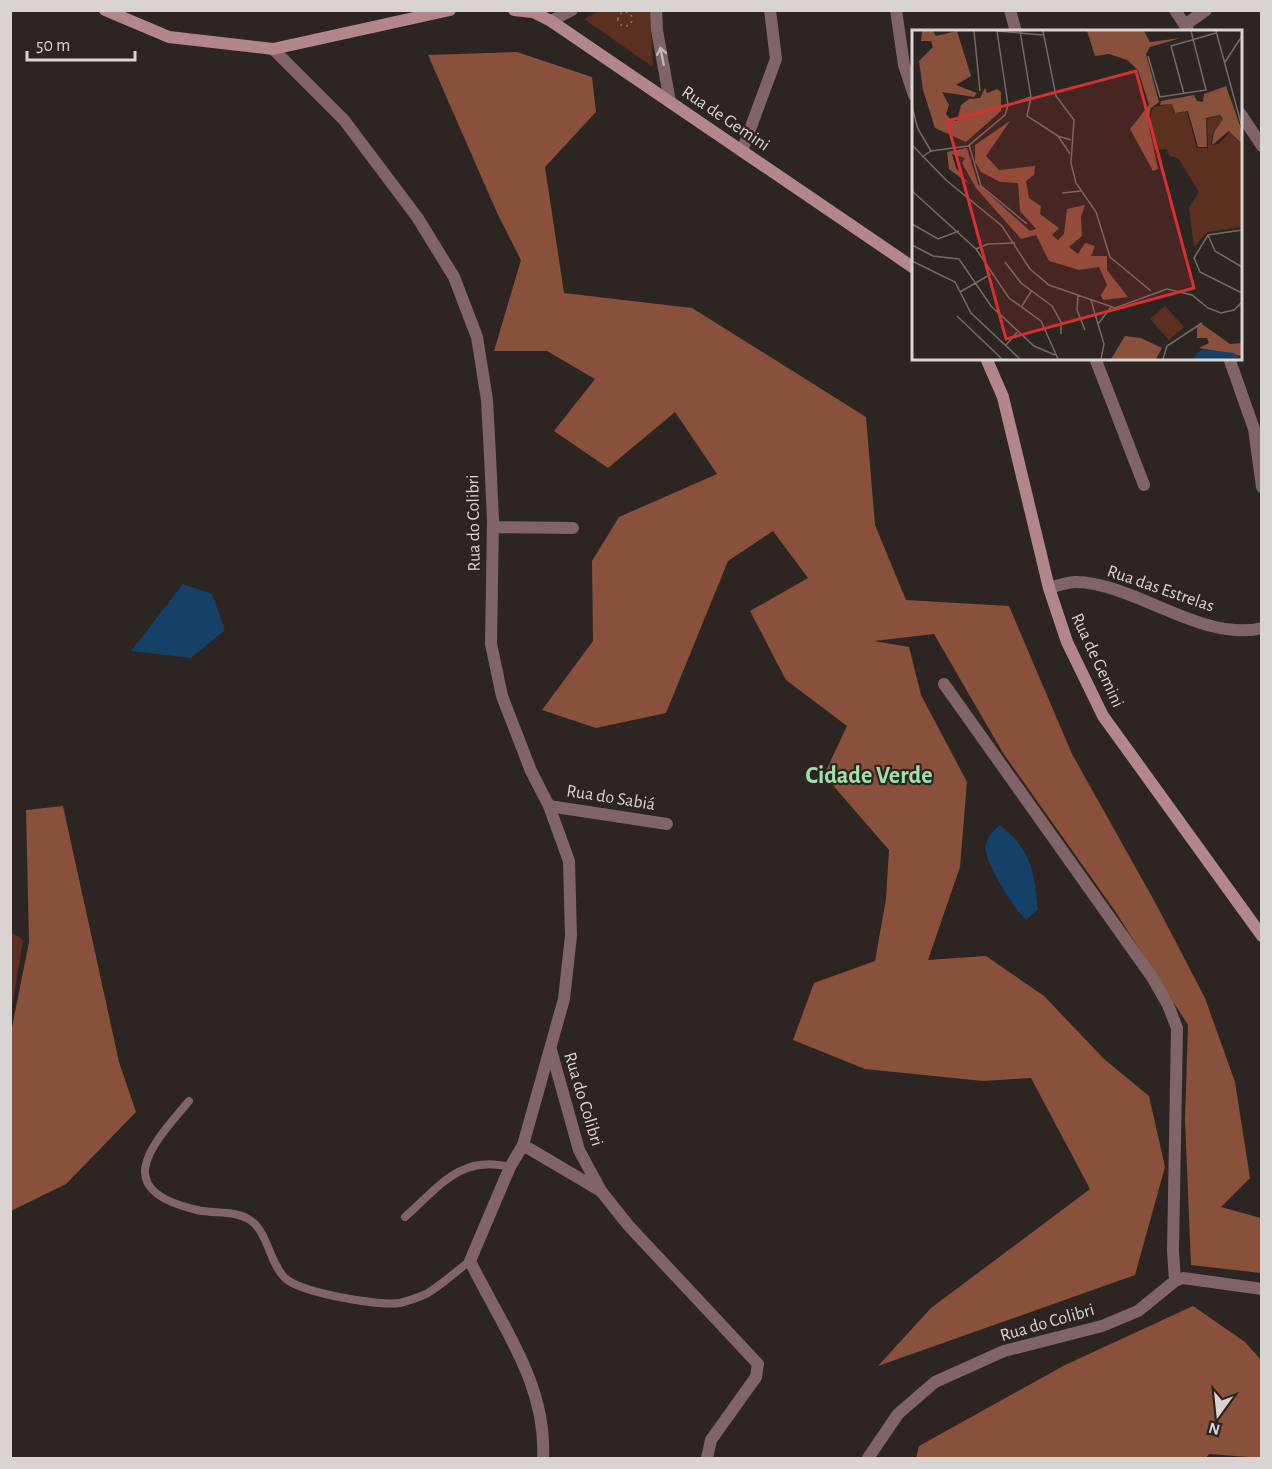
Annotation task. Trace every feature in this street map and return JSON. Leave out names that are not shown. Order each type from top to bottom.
[{"type":"street","points":[[105,10],[169,37],[273,49],[450,10]]},
{"type":"street","name":"Rua de Gemini","points":[[514,10],[533,11],[551,21],[912,267]]},
{"type":"street","points":[[551,21],[572,10]]},
{"type":"street","points":[[656,10],[657,30],[670,102]]},
{"type":"street","points":[[742,151],[776,59],[770,10]]},
{"type":"street","points":[[896,10],[904,64],[912,89]]},
{"type":"street","points":[[1010,10],[1015,30]]},
{"type":"street","points":[[1175,10],[1187,28],[1206,10]]},
{"type":"street","name":"Rua do Colibri","points":[[273,49],[344,120],[417,217],[454,277],[477,337],[484,379],[493,527],[491,644],[502,696],[531,771],[549,806],[569,861],[571,936],[564,999],[524,1145],[601,1191]]},
{"type":"street","points":[[1242,116],[1262,146]]},
{"type":"street","name":"Rua de Gemini","points":[[987,360],[1003,397],[1049,588],[1067,642],[1103,716],[1262,936]]},
{"type":"street","points":[[1096,360],[1144,485]]},
{"type":"street","points":[[1230,360],[1258,428],[1262,487]]},
{"type":"street","points":[[493,527],[573,528]]},
{"type":"street","name":"Rua das Estrelas","points":[[1049,588],[1073,582],[1096,584],[1226,630],[1262,628]]},
{"type":"street","points":[[944,684],[1145,967],[1168,1005],[1177,1028],[1173,1251],[1175,1281],[1203,1279],[1262,1289]]},
{"type":"street","name":"Rua do Sabiá","points":[[549,806],[667,824]]},
{"type":"street","name":"Rua do Colibri","points":[[550,1049],[579,1150],[601,1191],[628,1225],[758,1364],[756,1377],[711,1440],[707,1458]]},
{"type":"street","points":[[524,1145],[510,1167],[470,1261],[532,1382],[540,1408],[543,1458]]},
{"type":"street","name":"Rua do Colibri","points":[[868,1458],[898,1414],[935,1382],[1004,1352],[1102,1326],[1138,1311],[1175,1281]]},
{"type":"lane","points":[[189,1101],[153,1143],[143,1167],[148,1185],[166,1200],[197,1210],[242,1215],[256,1224],[285,1277],[305,1289],[344,1298],[399,1303],[426,1294],[470,1261]]},
{"type":"lane","points":[[405,1217],[457,1172],[474,1163],[495,1163],[510,1167]]},
{"type":"path","points":[[625,12],[632,15],[630,26],[620,25],[618,15],[625,12]]},
{"type":"shaded area","points":[[600,11],[650,11],[653,67],[584,19]]},
{"type":"shaded area","points":[[517,52],[592,77],[596,112],[545,167],[564,293],[692,308],[866,417],[875,525],[906,600],[1009,606],[1072,754],[1156,904],[1205,998],[1235,1082],[1250,1178],[1221,1207],[1261,1218],[1261,1273],[1191,1265],[1185,1120],[1188,1025],[1115,911],[1003,753],[934,634],[874,641],[909,647],[921,695],[967,782],[960,867],[928,960],[986,956],[1044,996],[1104,1059],[1149,1096],[1165,1167],[1135,1275],[878,1366],[931,1308],[1090,1189],[1031,1078],[983,1081],[865,1069],[793,1040],[814,983],[875,961],[886,899],[889,850],[824,775],[847,726],[786,680],[750,611],[808,578],[773,531],[728,561],[666,713],[596,728],[542,710],[593,641],[592,561],[619,517],[717,474],[675,412],[608,468],[554,431],[595,379],[547,351],[494,351],[521,260],[498,215],[428,55]]},
{"type":"shaded area","points":[[63,806],[119,1062],[136,1112],[66,1184],[11,1211],[11,1032],[29,942],[26,810]]},
{"type":"shaded area","points":[[10,932],[23,940],[11,1013]]},
{"type":"shaded area","points":[[1193,1306],[1245,1342],[1261,1360],[1261,1458],[1209,1454],[1206,1458],[916,1458],[919,1446],[1065,1365]]},
{"type":"water","points":[[183,584],[212,594],[225,630],[191,658],[131,651]]},
{"type":"water","points":[[1000,825],[1019,844],[1033,873],[1038,910],[1026,920],[1003,888],[986,853],[987,841]]},
{"type":"district","name":"Cidade Verde","points":[[869,775]]}]
